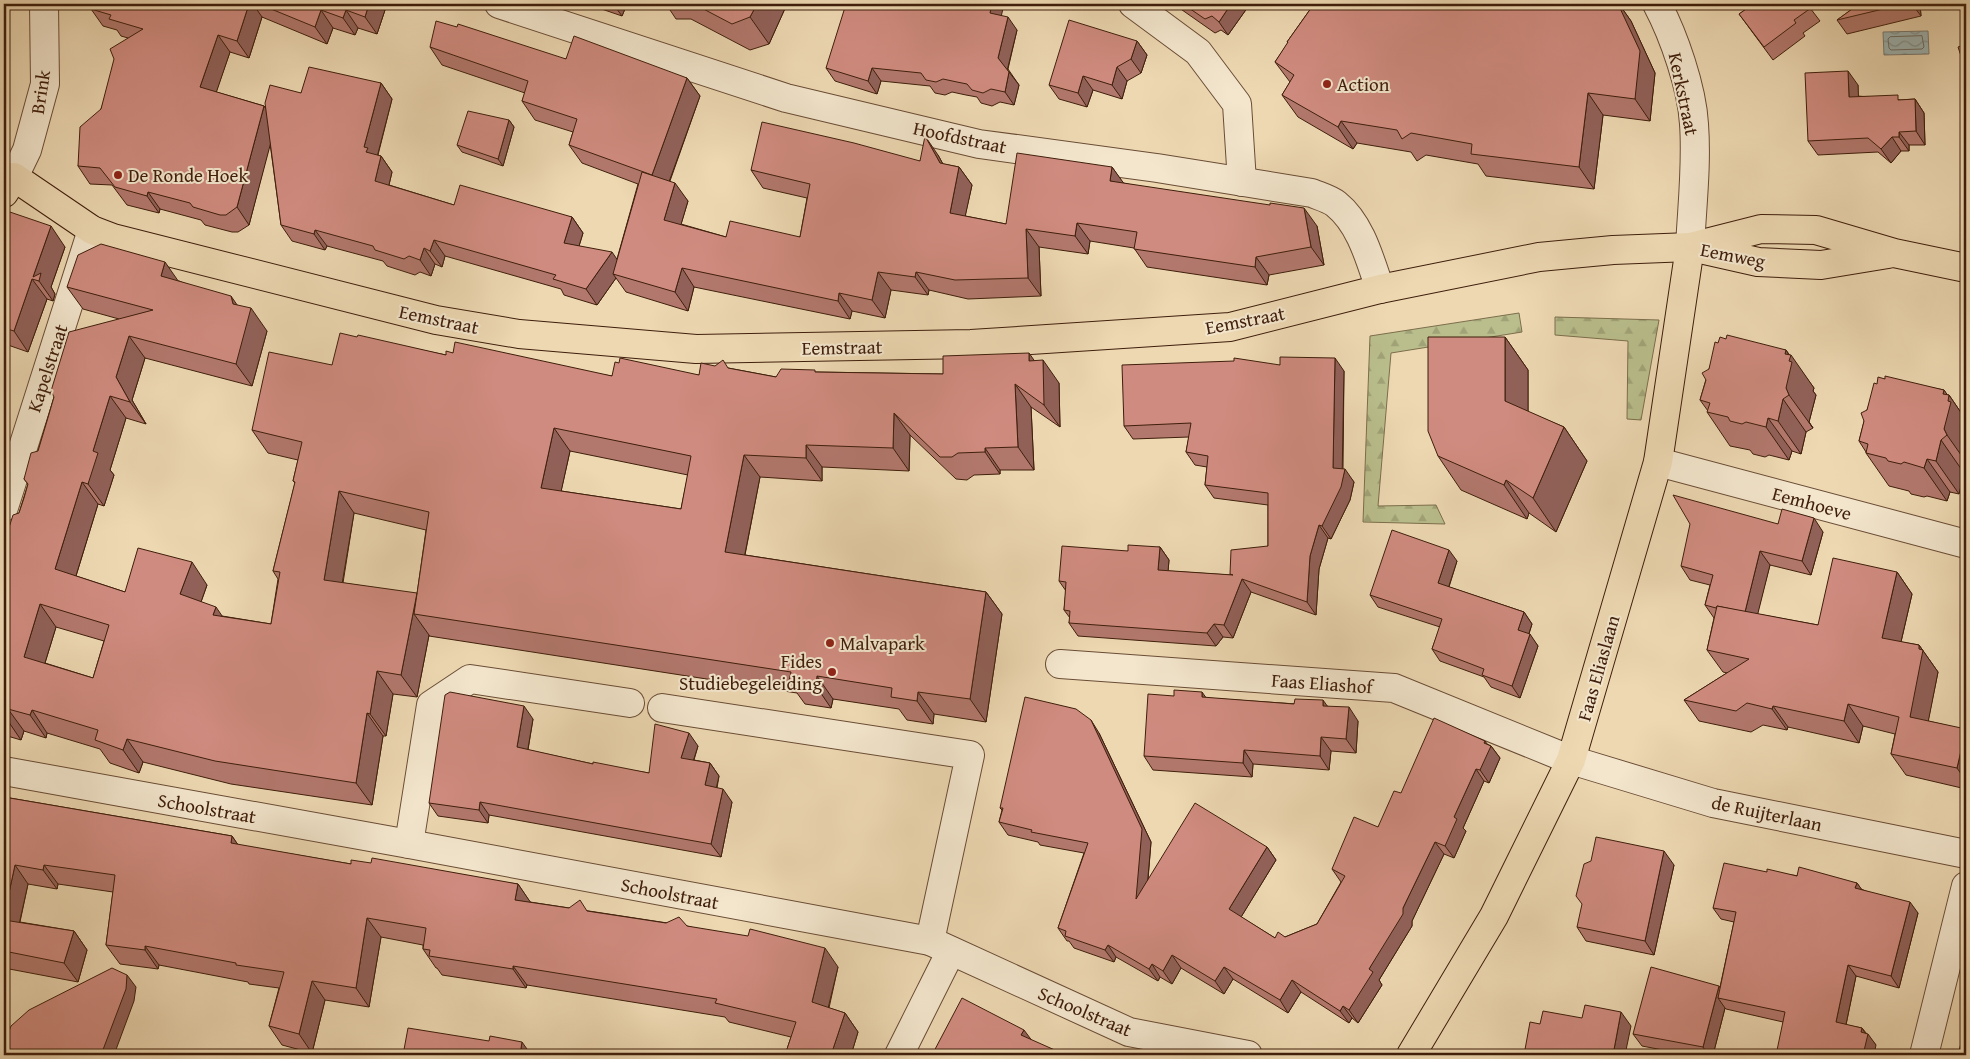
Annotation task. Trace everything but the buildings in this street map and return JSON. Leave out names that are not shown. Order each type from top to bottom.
[{"type":"main road","name":"Eemstraat","points":[[9,185],[92,230],[136,245],[436,320],[519,334],[696,349],[970,344],[1230,327],[1380,289],[1539,257],[1613,250],[1690,247]]},
{"type":"main road","name":"Eemweg","points":[[1690,247],[1761,229],[1816,230],[1894,253],[1966,268]]},
{"type":"main road","name":"Faas Eliaslaan","points":[[1411,1055],[1494,916],[1571,760],[1658,462],[1690,247]]},
{"type":"street","name":"Brink","points":[[9,185],[27,150],[45,84],[44,4]]},
{"type":"street","name":"Hoofdstraat","points":[[499,4],[796,100],[980,144],[1157,168],[1312,193],[1335,203],[1352,220],[1369,257],[1380,289]]},
{"type":"street","points":[[1133,4],[1198,52],[1237,104],[1242,182]]},
{"type":"street","name":"Kerkstraat","points":[[1657,4],[1682,65],[1694,123],[1694,173],[1690,247]]},
{"type":"street","name":"Kapelstraat","points":[[4,507],[92,230]]},
{"type":"street","name":"Eemhoeve","points":[[1658,462],[1966,544]]},
{"type":"street","name":"Faas Eliashof","points":[[1060,664],[1394,688],[1571,760]]},
{"type":"street","points":[[410,844],[431,705],[470,679],[630,703]]},
{"type":"street","points":[[662,708],[970,755],[941,946],[899,1055]]},
{"type":"street","name":"de Ruijterlaan","points":[[1571,760],[1713,803],[1966,854]]},
{"type":"street","name":"Schoolstraat","points":[[4,771],[410,844],[941,946],[1129,1032],[1248,1055]]},
{"type":"street","points":[[1924,1055],[1966,886]]},
{"type":"green space","points":[[1519,313],[1522,332],[1391,353],[1378,506],[1436,505],[1445,524],[1363,522],[1370,336]]},
{"type":"green space","points":[[1555,317],[1659,320],[1641,420],[1627,419],[1628,341],[1555,335]]},
{"type":"water","points":[[1928,31],[1929,54],[1884,55],[1883,32]]},
{"type":"place","name":"Action","points":[[1327,84]]},
{"type":"place","name":"De Ronde Hoek","points":[[118,175]]},
{"type":"place","name":"Malvapark","points":[[830,643]]},
{"type":"place","name":"Fides Studiebegeleiding","points":[[832,672]]}]
